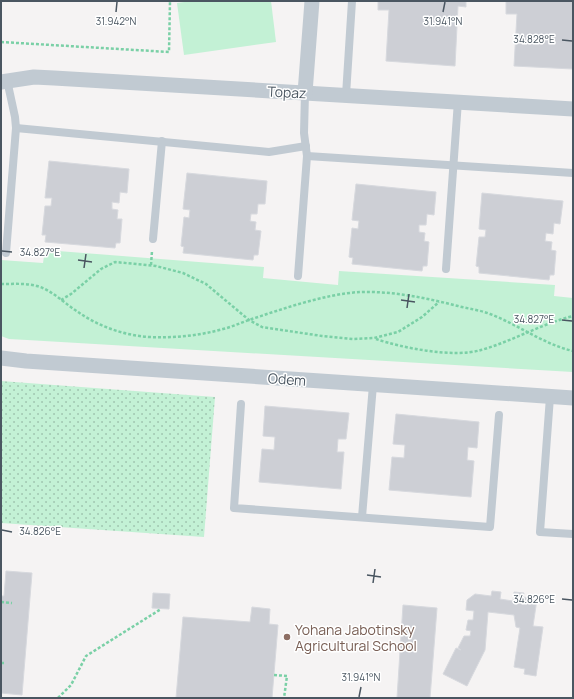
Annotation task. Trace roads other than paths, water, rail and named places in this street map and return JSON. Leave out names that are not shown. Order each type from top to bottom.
[{"type":"street","points":[[305,93],[312,1]]},
{"type":"street","name":"Topaz","points":[[4,81],[34,77],[573,109]]},
{"type":"street","name":"Odem","points":[[1,358],[34,362],[573,398]]},
{"type":"lane","points":[[346,95],[352,1]]},
{"type":"lane","points":[[4,81],[16,117],[6,253]]},
{"type":"lane","points":[[298,276],[307,156],[304,133],[305,93]]},
{"type":"lane","points":[[446,269],[458,101]]},
{"type":"lane","points":[[16,128],[269,152],[306,146]]},
{"type":"lane","points":[[153,239],[162,141]]},
{"type":"lane","points":[[307,156],[573,174]]},
{"type":"lane","points":[[362,517],[373,385]]},
{"type":"lane","points":[[550,397],[540,532],[573,534]]},
{"type":"lane","points":[[241,404],[234,508],[490,527],[499,415]]},
{"type":"place","name":"Yohana Jabotinsky Agricultural School","points":[[287,637]]}]
